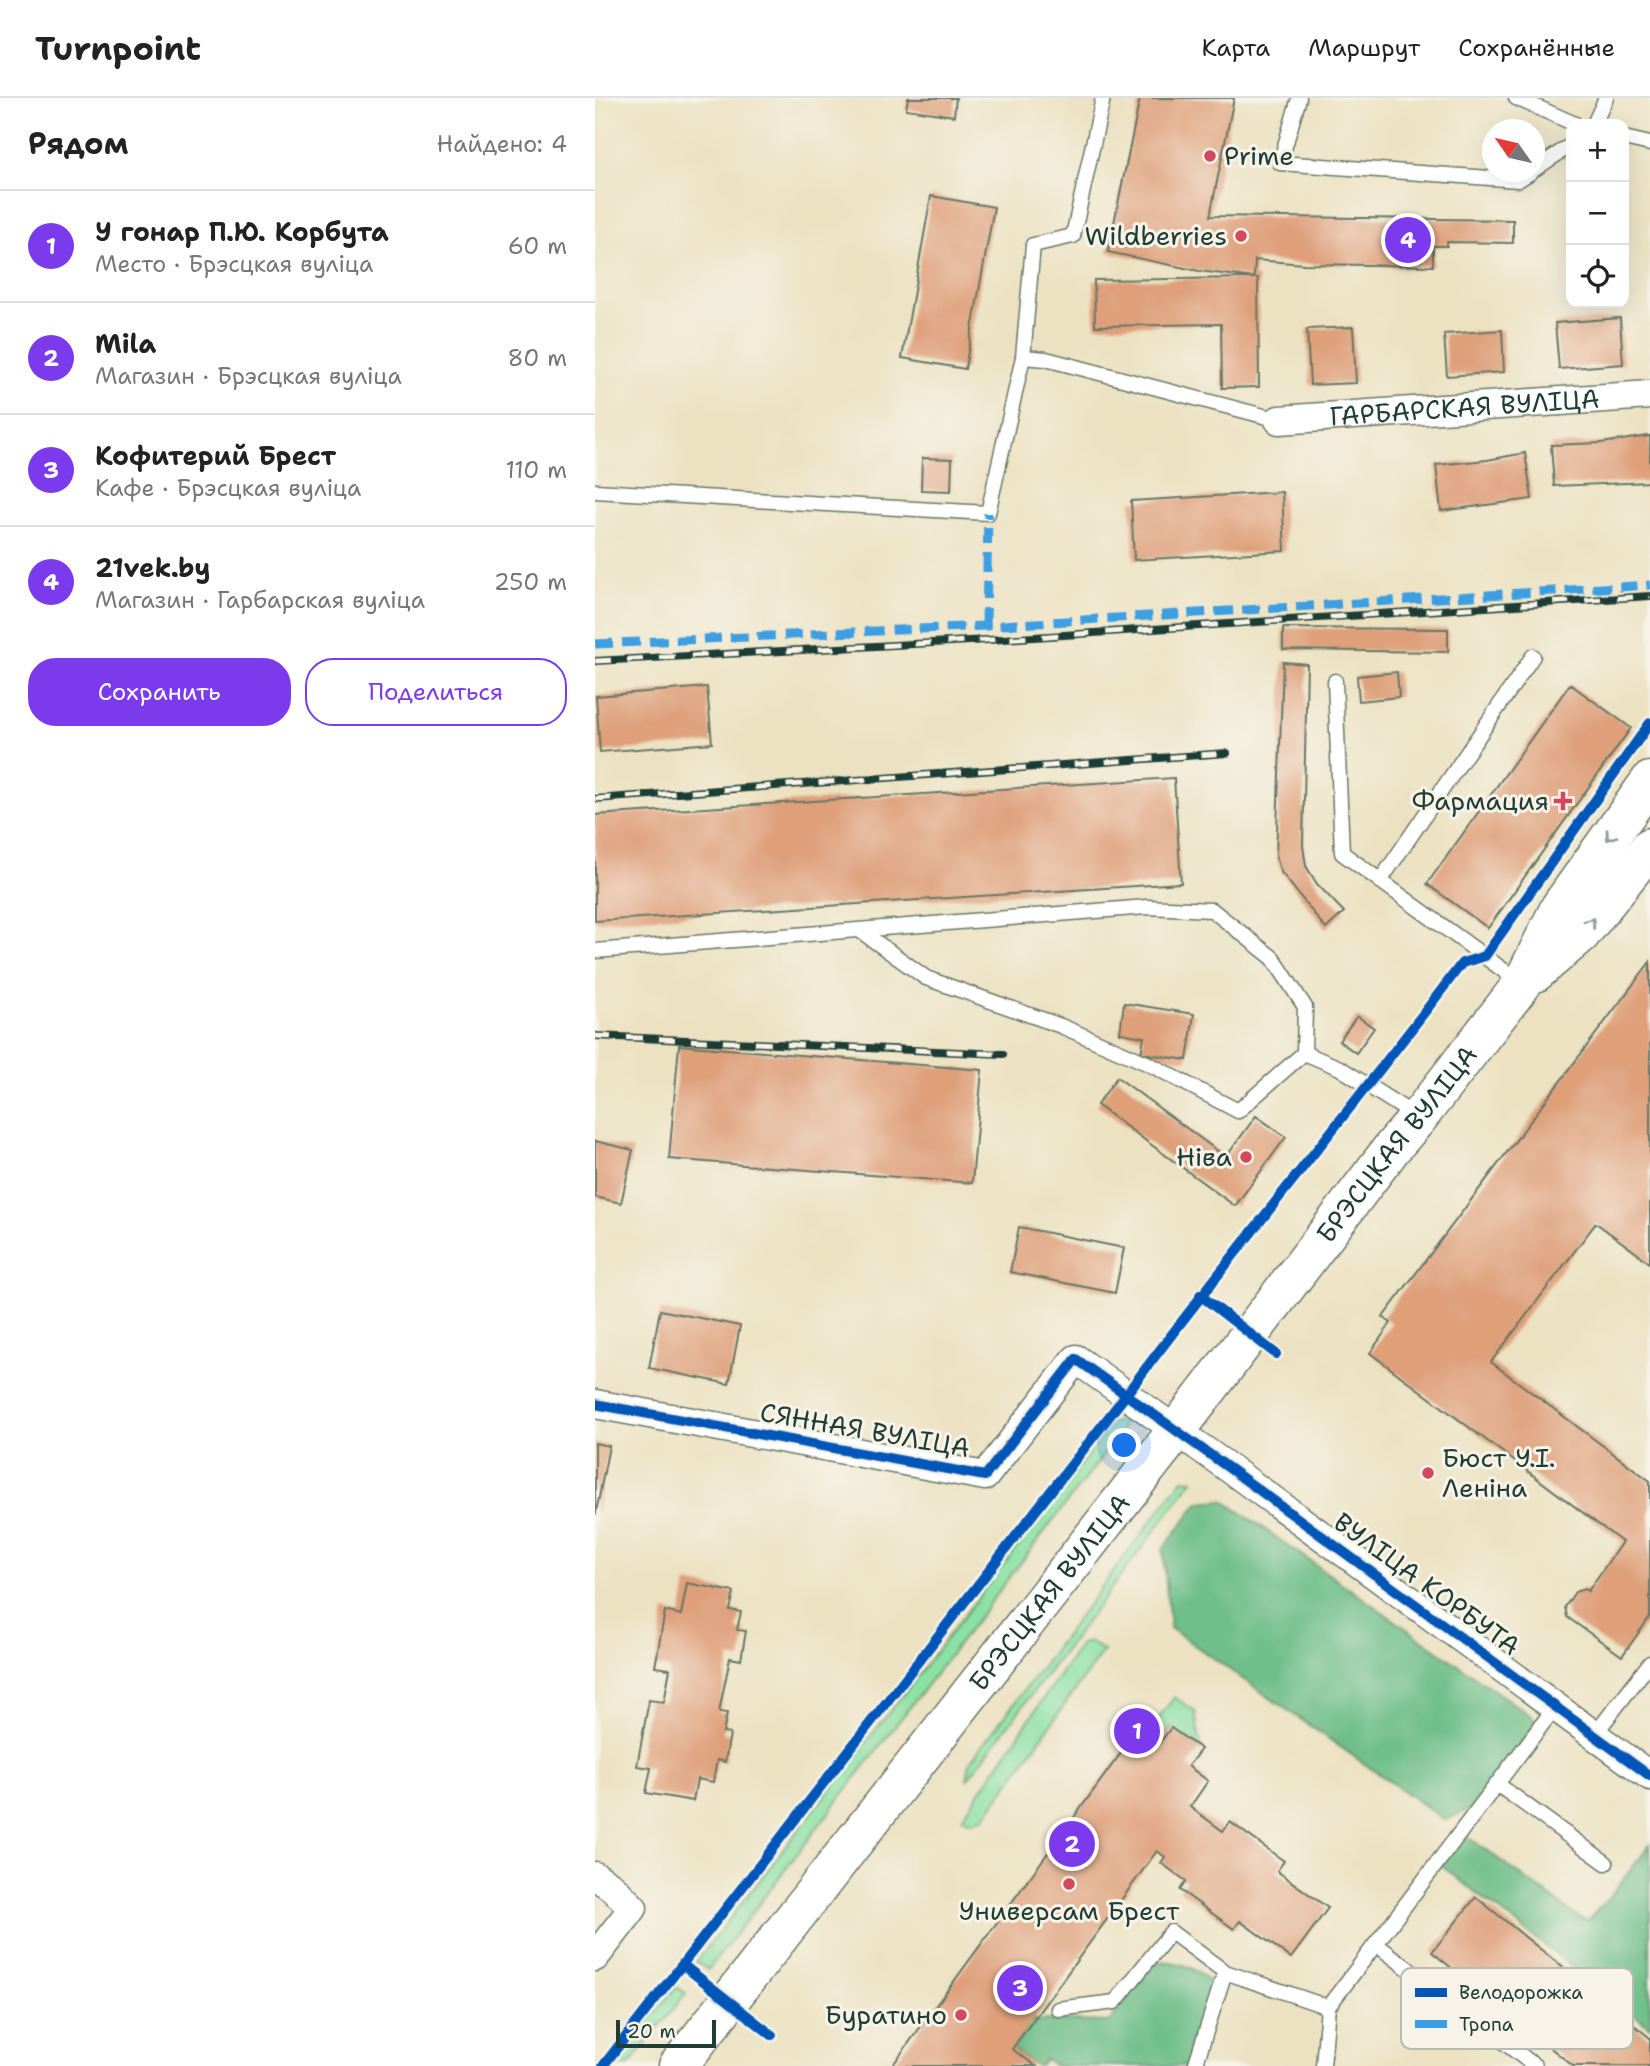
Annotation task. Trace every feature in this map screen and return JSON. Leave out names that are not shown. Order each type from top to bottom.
[{"type":"main road","name":"БРЭСЦКАЯ ВУЛІЦА","points":[[678,2066],[1177,1430],[1392,1148],[1522,984],[1560,907],[1650,780]]},
{"type":"main road","name":"БРЭСЦКАЯ ВУЛІЦА","points":[[1522,984],[1581,934],[1650,847]]},
{"type":"street","name":"ГАРБАРСКАЯ ВУЛІЦА","points":[[1279,419],[1650,395]]},
{"type":"street","name":"СЯННАЯ ВУЛІЦА","points":[[595,1404],[985,1476],[1076,1359],[1177,1430]]},
{"type":"street","name":"ВУЛІЦА КОРБУТА","points":[[1177,1430],[1650,1776]]},
{"type":"street","points":[[595,1876],[612,1887],[633,1908],[595,1957]]},
{"type":"lane","points":[[595,491],[988,513],[1023,356],[1033,245],[1073,236],[1103,98]]},
{"type":"lane","points":[[1299,98],[1280,163],[1482,177]]},
{"type":"lane","points":[[1516,98],[1566,120]]},
{"type":"lane","points":[[1596,119],[1606,98]]},
{"type":"lane","points":[[1629,139],[1650,144]]},
{"type":"lane","points":[[1545,162],[1566,148]]},
{"type":"lane","points":[[1023,356],[1046,359],[1279,419]]},
{"type":"lane","points":[[1380,881],[1533,656]]},
{"type":"lane","points":[[1335,681],[1342,853],[1522,984]]},
{"type":"lane","points":[[595,951],[862,932],[1147,907],[1212,910],[1273,958],[1305,1007],[1304,1053],[1238,1111],[1149,1064],[1061,1026],[926,978],[862,932]]},
{"type":"lane","points":[[1304,1053],[1340,1068],[1418,1118]]},
{"type":"lane","points":[[1595,1734],[1650,1663]]},
{"type":"lane","points":[[1323,2066],[1328,2007],[1556,1706]]},
{"type":"lane","points":[[1497,1784],[1606,1863]]},
{"type":"lane","points":[[1058,2009],[1115,2002],[1171,1932],[1225,1972],[1328,2007]]},
{"type":"lane","points":[[1376,1944],[1407,1968]]},
{"type":"lane","points":[[1195,2066],[1225,1972]]},
{"type":"lane","points":[[1513,2049],[1535,2066]]},
{"type":"green space","points":[[1120,1414],[1123,1420],[1121,1432],[708,1970],[696,1962]]},
{"type":"green space","points":[[1183,1479],[1193,1480],[967,1780],[970,1762]]},
{"type":"green space","points":[[1223,1500],[1538,1721],[1472,1808],[1445,1820],[1170,1628],[1163,1549],[1199,1502]]},
{"type":"green space","points":[[1090,1642],[1103,1651],[984,1818],[972,1822],[962,1818],[1081,1644]]},
{"type":"green space","points":[[1174,1697],[1195,1711],[1201,1749],[1171,1728],[1157,1746],[1145,1737]]},
{"type":"green space","points":[[1461,1832],[1577,1916],[1588,1920],[1650,1845],[1650,2027],[1633,2014],[1633,1968],[1574,1968],[1438,1863]]},
{"type":"green space","points":[[1162,1961],[1191,1968],[1214,1986],[1186,2066],[1056,2066],[1045,2059],[1040,2066],[1036,2066],[1012,2049],[1033,2020],[1109,2022],[1151,1967]]},
{"type":"green space","points":[[676,1987],[686,1993],[628,2066],[611,2066]]},
{"type":"building","points":[[908,98],[956,98],[954,116],[906,109]]},
{"type":"building","points":[[1140,98],[1234,98],[1210,216],[1513,220],[1513,243],[1447,242],[1447,246],[1433,246],[1433,266],[1304,264],[1255,260],[1254,278],[1199,271],[1108,252]]},
{"type":"building","points":[[931,196],[994,207],[965,369],[902,358]]},
{"type":"building","points":[[1258,278],[1259,387],[1222,388],[1221,324],[1095,326],[1094,280]]},
{"type":"building","points":[[1620,318],[1623,364],[1559,369],[1555,323]]},
{"type":"building","points":[[1353,327],[1356,383],[1310,385],[1307,329]]},
{"type":"building","points":[[1502,330],[1504,372],[1447,376],[1444,334]]},
{"type":"building","points":[[1650,436],[1650,482],[1554,486],[1551,445],[1601,443]]},
{"type":"building","points":[[1525,453],[1532,499],[1441,511],[1436,465]]},
{"type":"building","points":[[922,458],[952,459],[951,491],[921,490]]},
{"type":"building","points":[[1282,492],[1285,551],[1134,560],[1131,501]]},
{"type":"building","points":[[1283,628],[1448,629],[1448,652],[1283,650]]},
{"type":"building","points":[[1283,662],[1307,664],[1303,846],[1306,866],[1317,884],[1344,912],[1326,929],[1281,872],[1276,857]]},
{"type":"building","points":[[1397,672],[1399,697],[1359,701],[1357,676]]},
{"type":"building","points":[[1570,684],[1631,728],[1488,928],[1427,884]]},
{"type":"building","points":[[707,687],[712,743],[600,752],[596,696]]},
{"type":"building","points":[[1174,778],[1181,883],[595,921],[595,815]]},
{"type":"building","points":[[1650,962],[1650,1263],[1596,1223],[1491,1362],[1650,1481],[1650,1617],[1622,1656],[1567,1617],[1565,1607],[1575,1592],[1584,1589],[1588,1591],[1622,1542],[1370,1353],[1391,1323],[1383,1317]]},
{"type":"building","points":[[1124,1003],[1194,1014],[1187,1060],[1141,1053],[1144,1037],[1120,1033]]},
{"type":"building","points":[[1357,1016],[1374,1028],[1356,1053],[1339,1041]]},
{"type":"building","points":[[679,1045],[982,1070],[972,1183],[669,1159]]},
{"type":"building","points":[[1117,1077],[1226,1157],[1256,1116],[1286,1137],[1235,1206],[1097,1105]]},
{"type":"building","points":[[595,1141],[633,1150],[621,1203],[595,1197]]},
{"type":"building","points":[[1019,1227],[1124,1248],[1115,1293],[1010,1272]]},
{"type":"building","points":[[660,1310],[740,1326],[729,1384],[649,1368]]},
{"type":"building","points":[[595,1443],[609,1446],[596,1513],[595,1512]]},
{"type":"building","points":[[687,1583],[734,1592],[730,1610],[741,1612],[737,1630],[746,1631],[741,1660],[730,1658],[719,1712],[727,1713],[723,1733],[730,1734],[725,1762],[717,1760],[713,1782],[697,1779],[693,1801],[646,1793],[651,1768],[637,1766],[649,1700],[664,1702],[670,1669],[655,1667],[665,1611],[681,1615]]},
{"type":"building","points":[[1171,1728],[1201,1749],[1188,1766],[1208,1781],[1190,1807],[1223,1831],[1230,1822],[1284,1861],[1277,1871],[1328,1908],[1291,1958],[1240,1921],[1234,1929],[1180,1890],[1186,1881],[1161,1863],[1165,1857],[1157,1851],[1012,2049],[1036,2066],[892,2066],[1137,1731],[1157,1746]]},
{"type":"building","points":[[1476,1897],[1564,1968],[1452,1968],[1432,1952]]},
{"type":"building","points":[[1633,2024],[1650,2038],[1650,2066],[1573,2066],[1552,2049],[1633,2049]]},
{"type":"railway","points":[[595,661],[988,640],[1650,596]]},
{"type":"railway","points":[[595,799],[1227,753]]},
{"type":"railway","points":[[595,1036],[1003,1054]]},
{"type":"marked path","points":[[986,626],[988,513]]},
{"type":"marked path","points":[[595,644],[986,626],[1650,585]]},
{"type":"cycle path","points":[[603,2066],[1462,963],[1485,956],[1650,723]]},
{"type":"cycle path","points":[[1200,1295],[1276,1354]]},
{"type":"cycle path","points":[[595,1404],[985,1476],[1076,1359],[1650,1776]]},
{"type":"cycle path","points":[[683,1965],[772,2035]]},
{"type":"place","name":"Prime","points":[[1210,156]]},
{"type":"place","name":"Wildberries","points":[[1241,236]]},
{"type":"place","name":"21vek.by","points":[[1408,240]]},
{"type":"place","name":"Фармация","points":[[1563,801]]},
{"type":"place","name":"Ніва","points":[[1246,1157]]},
{"type":"place","name":"Бюст У.І. Леніна","points":[[1428,1473]]},
{"type":"place","name":"У гонар П.Ю. Корбута","points":[[1137,1731]]},
{"type":"place","name":"Mila","points":[[1072,1844]]},
{"type":"place","name":"Универсам Брест","points":[[1069,1884]]},
{"type":"place","name":"Кофитерий Брест","points":[[1020,1988]]},
{"type":"place","name":"Буратино","points":[[961,2015]]}]
